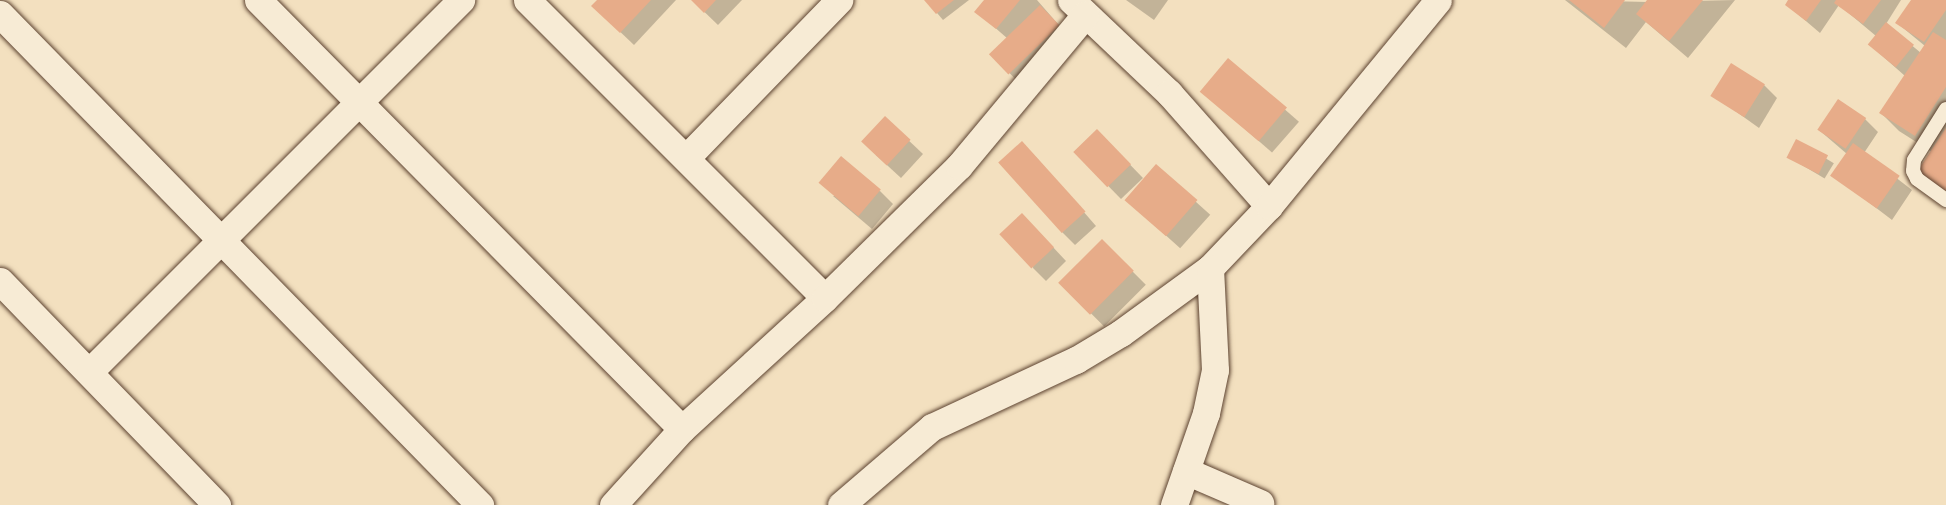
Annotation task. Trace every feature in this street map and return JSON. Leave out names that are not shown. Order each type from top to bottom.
[{"type":"street","points":[[258,0],[682,429]]},
{"type":"street","points":[[90,370],[461,0]]},
{"type":"street","points":[[527,0],[687,157],[825,298]]},
{"type":"street","points":[[687,157],[839,0]]},
{"type":"street","points":[[841,505],[932,427],[1076,360],[1121,333],[1210,268],[1269,206],[1438,0]]},
{"type":"street","points":[[613,505],[682,429],[825,298],[959,166],[1080,6],[1169,93],[1269,206]]},
{"type":"street","points":[[0,14],[480,505]]},
{"type":"street","points":[[1174,505],[1206,412],[1215,370],[1210,268]]},
{"type":"street","points":[[0,281],[90,370],[218,505]]},
{"type":"street","points":[[1186,471],[1260,503]]},
{"type":"lane","points":[[1946,109],[1914,160],[1913,171],[1917,179],[1946,200]]},
{"type":"building","points":[[597,0],[651,0],[620,33],[591,6]]},
{"type":"building","points":[[691,0],[716,0],[704,13]]},
{"type":"building","points":[[924,0],[954,0],[936,14]]},
{"type":"building","points":[[984,0],[1020,0],[996,29],[974,12]]},
{"type":"building","points":[[1569,0],[1625,0],[1604,28]]},
{"type":"building","points":[[1647,0],[1703,0],[1669,41],[1636,14]]},
{"type":"building","points":[[1788,0],[1821,0],[1806,21],[1785,5]]},
{"type":"building","points":[[1836,0],[1881,0],[1863,24],[1834,3]]},
{"type":"building","points":[[1911,0],[1946,0],[1946,10],[1924,42],[1895,23]]},
{"type":"building","points":[[1040,5],[1059,25],[1008,74],[989,54]]},
{"type":"building","points":[[1886,22],[1914,45],[1896,67],[1868,45]]},
{"type":"building","points":[[1933,32],[1946,40],[1946,87],[1915,136],[1879,113]]},
{"type":"building","points":[[1228,58],[1287,107],[1259,141],[1200,92]]},
{"type":"building","points":[[1731,63],[1765,84],[1744,117],[1710,96]]},
{"type":"building","points":[[1838,99],[1866,118],[1845,149],[1817,130]]},
{"type":"building","points":[[885,116],[911,140],[887,165],[861,142]]},
{"type":"building","points":[[1946,128],[1946,194],[1916,173]]},
{"type":"building","points":[[1097,129],[1131,164],[1107,187],[1073,152]]},
{"type":"building","points":[[1796,139],[1828,155],[1819,174],[1786,158]]},
{"type":"building","points":[[1022,141],[1086,212],[1062,233],[998,162]]},
{"type":"building","points":[[1853,143],[1900,176],[1877,208],[1830,176]]},
{"type":"building","points":[[841,156],[881,189],[858,216],[819,183]]},
{"type":"building","points":[[1156,164],[1198,200],[1166,236],[1125,200]]},
{"type":"building","points":[[1022,213],[1054,247],[1031,269],[999,234]]},
{"type":"building","points":[[1102,239],[1134,271],[1090,315],[1058,283]]}]
